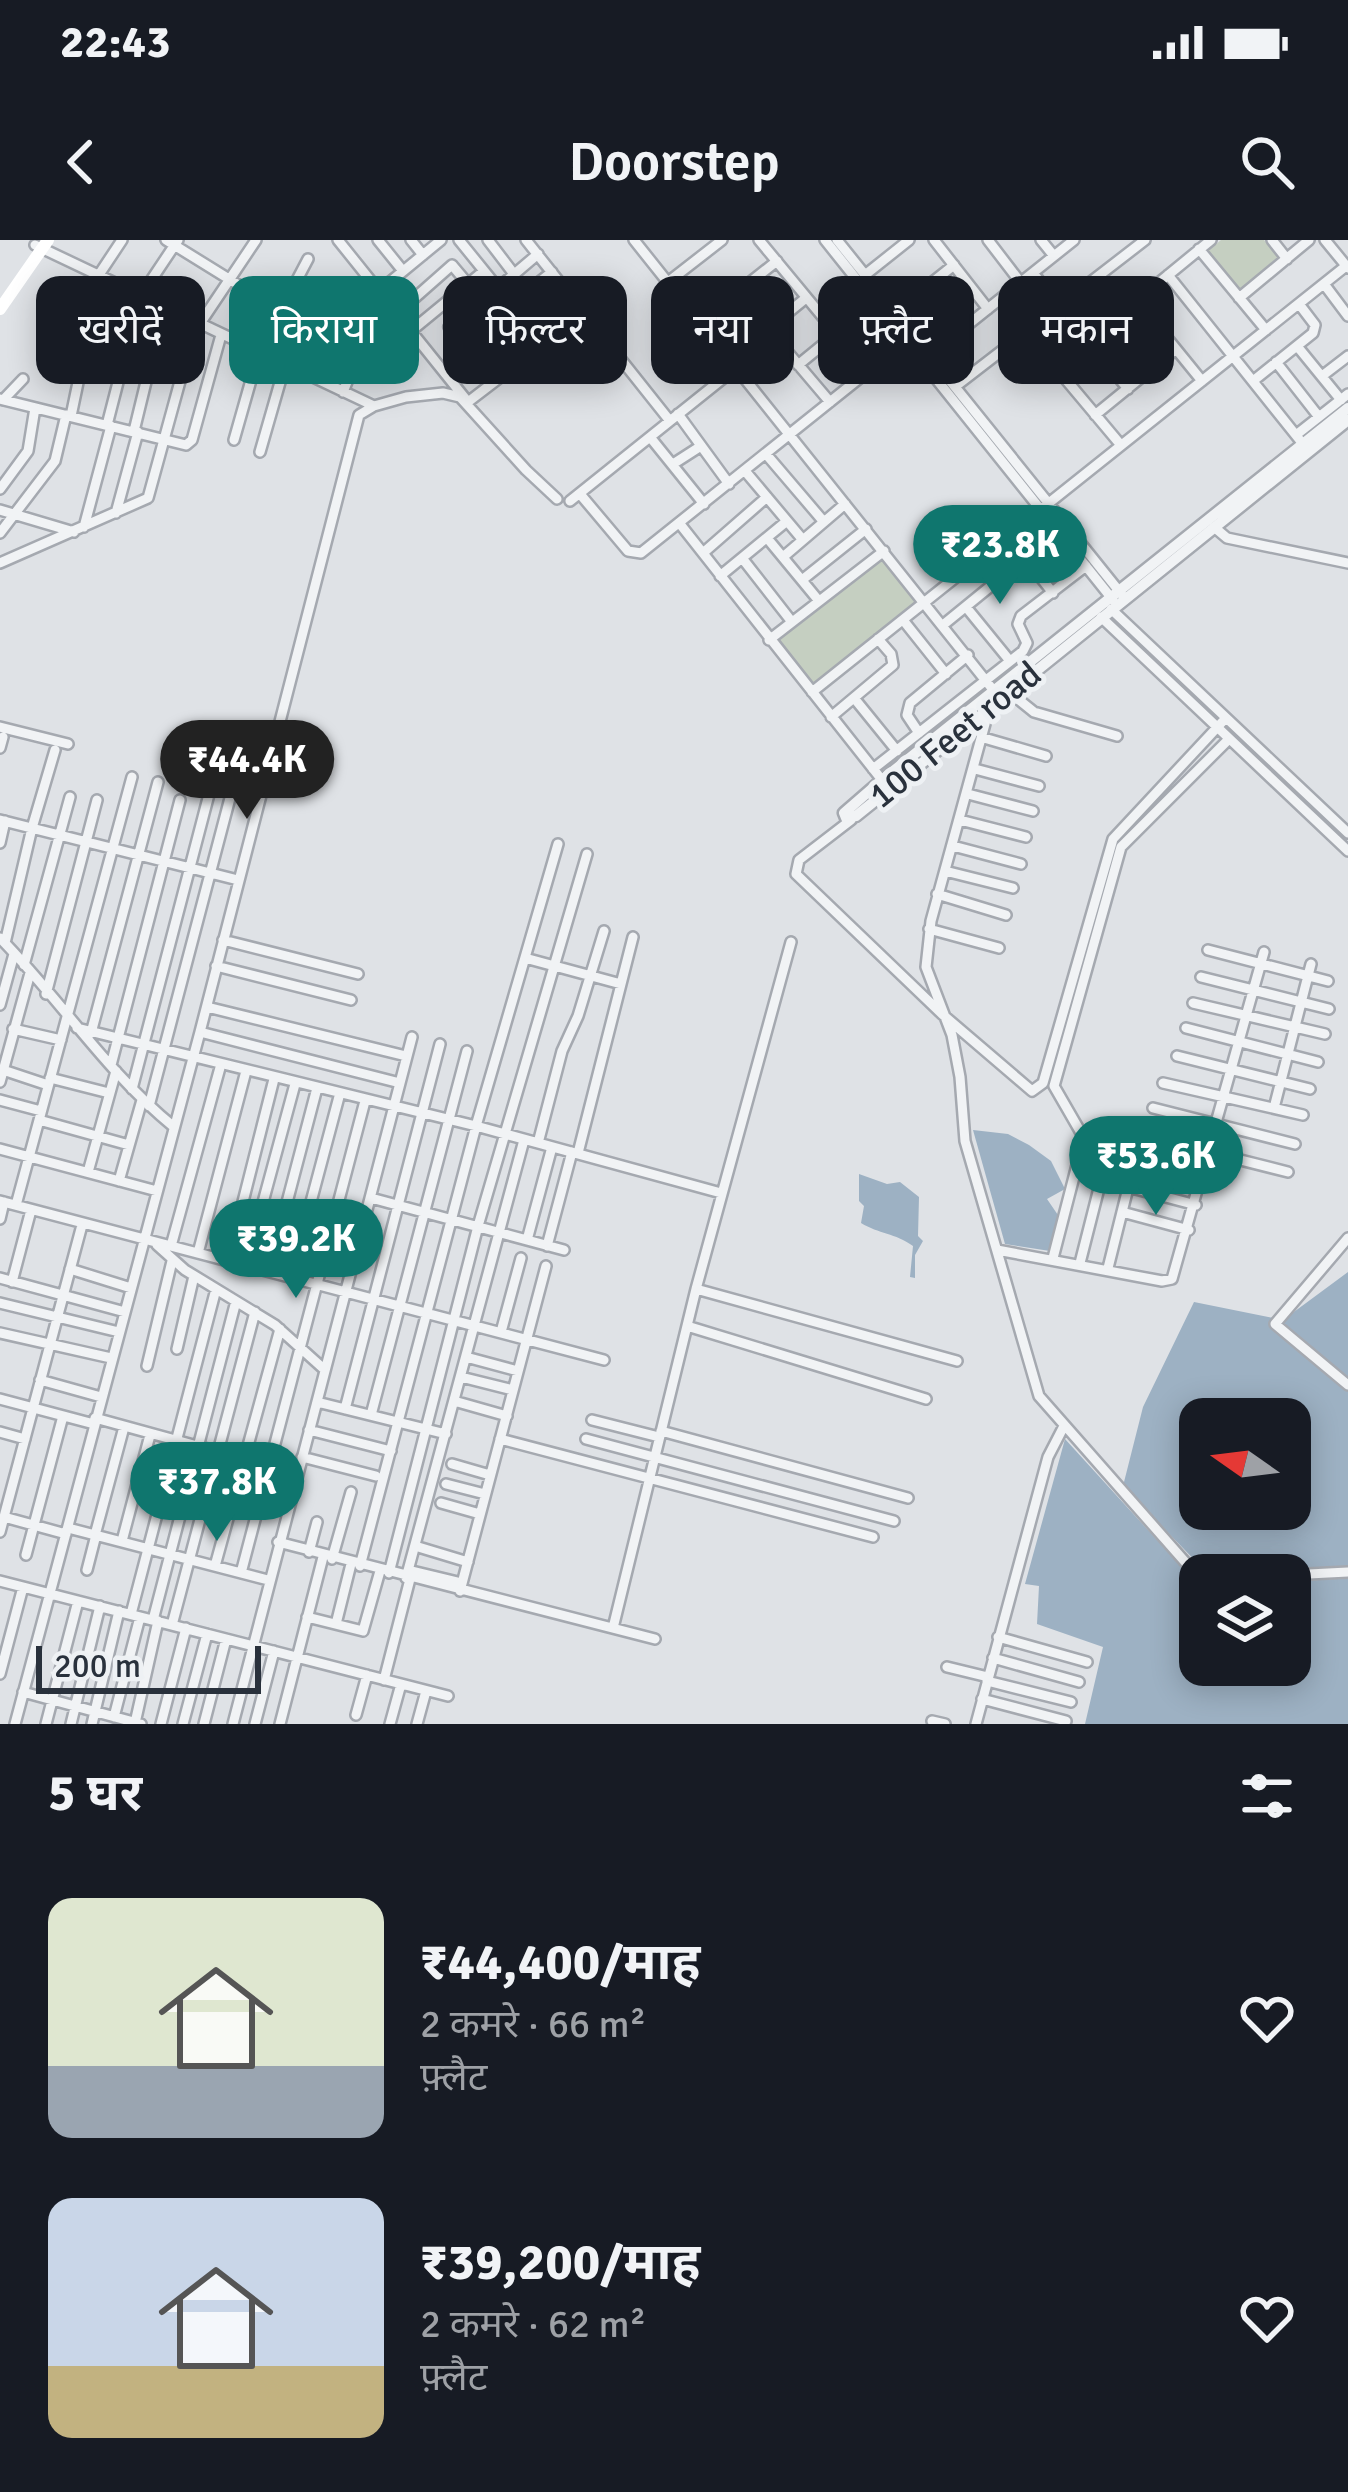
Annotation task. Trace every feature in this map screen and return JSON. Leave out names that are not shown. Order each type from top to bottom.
[{"type":"main road","points":[[0,295],[41,243]]},
{"type":"main road","points":[[0,309],[41,243]]},
{"type":"street","points":[[41,243],[95,276],[122,240]]},
{"type":"street","points":[[205,314],[256,240]]},
{"type":"street","points":[[338,240],[367,276]]},
{"type":"street","points":[[378,240],[403,271]]},
{"type":"street","points":[[411,240],[423,255]]},
{"type":"street","points":[[397,276],[441,240]]},
{"type":"street","points":[[459,240],[488,276]]},
{"type":"street","points":[[488,240],[514,274]]},
{"type":"street","points":[[526,240],[555,276]]},
{"type":"street","points":[[634,240],[663,276]]},
{"type":"street","points":[[700,240],[709,250]]},
{"type":"street","points":[[676,276],[722,240]]},
{"type":"street","points":[[759,240],[818,312]]},
{"type":"street","points":[[825,240],[854,276]]},
{"type":"street","points":[[837,240],[865,275],[909,240]]},
{"type":"street","points":[[934,240],[988,309]]},
{"type":"street","points":[[988,240],[1016,276]]},
{"type":"street","points":[[1041,240],[1054,256]]},
{"type":"street","points":[[1029,276],[1074,240]]},
{"type":"street","points":[[1211,240],[1168,275],[1300,440],[1319,417],[1346,400],[1297,346]]},
{"type":"street","points":[[1271,240],[1287,259]]},
{"type":"street","points":[[1239,298],[1310,240]]},
{"type":"street","points":[[812,692],[1347,267],[1325,240]]},
{"type":"street","points":[[1097,276],[1141,241]]},
{"type":"street","points":[[152,276],[173,242],[228,279]]},
{"type":"street","points":[[1199,249],[1266,330]]},
{"type":"street","points":[[512,276],[538,254]]},
{"type":"street","points":[[298,276],[308,259]]},
{"type":"street","points":[[758,276],[777,261]]},
{"type":"street","points":[[419,294],[452,265],[461,276]]},
{"type":"street","points":[[940,276],[954,265]]},
{"type":"street","points":[[478,276],[484,271]]},
{"type":"street","points":[[547,276],[552,272]]},
{"type":"street","points":[[1033,273],[1036,276]]},
{"type":"street","points":[[1324,284],[1348,316]]},
{"type":"street","points":[[794,308],[806,298]]},
{"type":"street","points":[[974,320],[998,301]]},
{"type":"street","points":[[1253,381],[1315,329],[1299,304]]},
{"type":"street","points":[[419,325],[443,305]]},
{"type":"street","points":[[205,327],[229,338]]},
{"type":"street","points":[[1,401],[186,445],[192,440],[221,334]]},
{"type":"street","points":[[419,341],[532,478],[564,500],[580,494],[711,384]]},
{"type":"street","points":[[1174,347],[1202,380]]},
{"type":"street","points":[[799,364],[818,348]]},
{"type":"street","points":[[1095,416],[1176,349]]},
{"type":"street","points":[[956,386],[998,354]]},
{"type":"street","points":[[1322,376],[1348,356]]},
{"type":"street","points":[[794,358],[830,402]]},
{"type":"street","points":[[1276,362],[1319,417]]},
{"type":"street","points":[[627,363],[729,484]]},
{"type":"street","points":[[1,401],[23,379]]},
{"type":"street","points":[[0,533],[55,461],[77,384]]},
{"type":"street","points":[[79,530],[118,384]]},
{"type":"street","points":[[116,513],[147,384]]},
{"type":"street","points":[[0,562],[148,498],[181,384]]},
{"type":"street","points":[[234,440],[250,384]]},
{"type":"street","points":[[260,452],[280,384]]},
{"type":"street","points":[[326,384],[374,406]]},
{"type":"street","points":[[343,392],[346,384]]},
{"type":"street","points":[[468,403],[492,384]]},
{"type":"street","points":[[750,384],[995,692],[1034,712],[1117,736]]},
{"type":"street","points":[[580,494],[635,554],[652,546],[852,384]]},
{"type":"street","points":[[946,384],[1216,729],[1348,851]]},
{"type":"street","points":[[953,384],[1114,602],[1225,719],[1348,833]]},
{"type":"street","points":[[1069,384],[1120,444]]},
{"type":"street","points":[[1124,384],[1128,389]]},
{"type":"street","points":[[15,1724],[110,1358],[150,1241],[174,1127],[357,421],[364,410],[374,406],[431,393],[449,394],[468,403]]},
{"type":"street","name":"100 Feet road","points":[[1346,400],[1114,602],[995,692],[850,820],[844,812],[882,780],[995,692],[1214,527],[1348,420]]},
{"type":"street","points":[[0,489],[4,476],[28,451],[35,408]]},
{"type":"street","points":[[650,436],[704,504]]},
{"type":"street","points":[[673,464],[700,446]]},
{"type":"street","points":[[766,454],[824,522]]},
{"type":"street","points":[[745,471],[803,540]]},
{"type":"street","points":[[703,553],[767,497]]},
{"type":"street","points":[[783,557],[845,504]]},
{"type":"street","points":[[0,510],[79,530]]},
{"type":"street","points":[[720,576],[787,521]]},
{"type":"street","points":[[680,524],[882,780]]},
{"type":"street","points":[[1214,527],[1227,538],[1348,562]]},
{"type":"street","points":[[802,580],[866,529]]},
{"type":"street","points":[[1008,536],[1053,593]]},
{"type":"street","points":[[767,538],[819,602]]},
{"type":"street","points":[[770,640],[884,551]]},
{"type":"street","points":[[943,626],[1000,576],[999,566],[987,553]]},
{"type":"street","points":[[742,558],[792,622]]},
{"type":"street","points":[[1086,566],[1018,620],[1026,647],[1010,661],[995,692],[929,929],[926,967],[958,1058],[965,1141],[1040,1396],[1179,1555]]},
{"type":"street","points":[[966,607],[1010,661]]},
{"type":"street","points":[[902,620],[946,674]]},
{"type":"street","points":[[831,716],[893,665],[891,654],[878,639]]},
{"type":"street","points":[[920,733],[906,711],[968,656]]},
{"type":"street","points":[[873,769],[920,733],[995,692]]},
{"type":"street","points":[[854,698],[897,751]]},
{"type":"street","points":[[850,820],[797,862],[796,874],[1028,1091],[1043,1083],[1113,839],[1225,719]]},
{"type":"street","points":[[1,738],[68,744]]},
{"type":"street","points":[[984,738],[1046,756]]},
{"type":"street","points":[[1054,1258],[1084,1138],[1054,1086],[1121,847],[1228,740]]},
{"type":"street","points":[[55,750],[3,940],[132,1089],[174,1127]]},
{"type":"street","points":[[119,1181],[165,1052],[240,760]]},
{"type":"street","points":[[975,769],[1039,786]]},
{"type":"street","points":[[0,1219],[29,1157],[131,777]]},
{"type":"street","points":[[132,1089],[213,779]]},
{"type":"street","points":[[91,1033],[158,782]]},
{"type":"street","points":[[968,794],[1033,812]]},
{"type":"street","points":[[70,797],[1,1076],[110,1093]]},
{"type":"street","points":[[46,994],[97,800]]},
{"type":"street","points":[[88,1172],[180,800]]},
{"type":"street","points":[[0,843],[3,820],[238,880]]},
{"type":"street","points":[[960,820],[1026,836]]},
{"type":"street","points":[[335,1624],[391,1451],[476,1126],[558,844]]},
{"type":"street","points":[[952,846],[1022,864]]},
{"type":"street","points":[[307,1617],[364,1630],[586,854]]},
{"type":"street","points":[[945,871],[1013,888]]},
{"type":"street","points":[[938,894],[1006,915]]},
{"type":"street","points":[[929,929],[999,948]]},
{"type":"street","points":[[538,1143],[562,1051],[604,931]]},
{"type":"street","points":[[547,1246],[634,937]]},
{"type":"street","points":[[223,940],[358,974]]},
{"type":"street","points":[[613,1628],[696,1289],[790,942]]},
{"type":"street","points":[[1208,950],[1310,970],[1328,981]]},
{"type":"street","points":[[0,1005],[4,971],[14,954]]},
{"type":"street","points":[[525,958],[621,984]]},
{"type":"street","points":[[997,1250],[1168,1282],[1176,1274],[1263,958]]},
{"type":"street","points":[[216,965],[352,1000]]},
{"type":"street","points":[[1274,1108],[1310,970]]},
{"type":"street","points":[[1201,977],[1329,1009]]},
{"type":"street","points":[[1193,1003],[1324,1034]]},
{"type":"street","points":[[207,1006],[406,1056]]},
{"type":"street","points":[[77,1028],[476,1126],[722,1193]]},
{"type":"street","points":[[1186,1028],[1318,1062]]},
{"type":"street","points":[[13,1029],[61,1040]]},
{"type":"street","points":[[200,1033],[400,1083]]},
{"type":"street","points":[[232,1724],[412,1037]]},
{"type":"street","points":[[345,1409],[440,1044]]},
{"type":"street","points":[[371,1415],[466,1051]]},
{"type":"street","points":[[1177,1056],[1310,1089]]},
{"type":"street","points":[[171,1246],[221,1064]]},
{"type":"street","points":[[198,1252],[246,1072]]},
{"type":"street","points":[[228,1261],[274,1079]]},
{"type":"street","points":[[1163,1082],[1303,1115]]},
{"type":"street","points":[[246,1265],[295,1084]]},
{"type":"street","points":[[269,1271],[317,1088]]},
{"type":"street","points":[[291,1277],[340,1093]]},
{"type":"street","points":[[0,1100],[129,1145]]},
{"type":"street","points":[[241,1573],[365,1100]]},
{"type":"street","points":[[1153,1108],[1295,1144]]},
{"type":"street","points":[[1145,1136],[1288,1172]]},
{"type":"street","points":[[383,1680],[524,1140]]},
{"type":"street","points":[[1080,1263],[1110,1145]]},
{"type":"street","points":[[527,1240],[552,1147]]},
{"type":"street","points":[[0,1148],[158,1191]]},
{"type":"street","points":[[1108,1268],[1137,1152]]},
{"type":"street","points":[[1133,1167],[1202,1184]]},
{"type":"street","points":[[1128,1187],[1196,1205]]},
{"type":"street","points":[[371,1198],[564,1250]]},
{"type":"street","points":[[7,1202],[604,1360]]},
{"type":"street","points":[[31,1210],[6,1280],[125,1312]]},
{"type":"street","points":[[1122,1212],[1189,1230]]},
{"type":"street","points":[[333,1224],[362,1232]]},
{"type":"street","points":[[0,1532],[6,1488],[18,1464],[82,1225]]},
{"type":"street","points":[[1348,1238],[1275,1324],[1348,1385]]},
{"type":"street","points":[[150,1241],[194,1276],[280,1329],[325,1370]]},
{"type":"street","points":[[501,1332],[520,1258]]},
{"type":"street","points":[[148,1366],[172,1261]]},
{"type":"street","points":[[461,1587],[546,1265]]},
{"type":"street","points":[[70,1269],[131,1288]]},
{"type":"street","points":[[177,1349],[194,1276]]},
{"type":"street","points":[[116,1720],[149,1549],[217,1289]]},
{"type":"street","points":[[696,1289],[957,1361]]},
{"type":"street","points":[[23,1692],[138,1724],[170,1555],[236,1300]]},
{"type":"street","points":[[0,1303],[119,1332]]},
{"type":"street","points":[[172,1625],[255,1312]]},
{"type":"street","points":[[687,1326],[926,1399]]},
{"type":"street","points":[[215,1566],[280,1329]]},
{"type":"street","points":[[0,1334],[110,1358]]},
{"type":"street","points":[[466,1357],[518,1371]]},
{"type":"street","points":[[461,1377],[513,1390]]},
{"type":"street","points":[[40,1380],[101,1397]]},
{"type":"street","points":[[0,1399],[270,1466]]},
{"type":"street","points":[[454,1401],[507,1415]]},
{"type":"street","points":[[316,1402],[446,1434]]},
{"type":"street","points":[[26,1555],[63,1416]]},
{"type":"street","points":[[592,1420],[908,1498]]},
{"type":"street","points":[[992,1724],[976,1722],[1048,1457],[1064,1426]]},
{"type":"street","points":[[87,1570],[124,1427]]},
{"type":"street","points":[[309,1430],[391,1451]]},
{"type":"street","points":[[0,1432],[25,1439]]},
{"type":"street","points":[[122,1541],[150,1435]]},
{"type":"street","points":[[586,1438],[894,1521]]},
{"type":"street","points":[[500,1439],[873,1537]]},
{"type":"street","points":[[302,1456],[376,1476]]},
{"type":"street","points":[[0,1460],[18,1464]]},
{"type":"street","points":[[452,1464],[490,1475]]},
{"type":"street","points":[[446,1484],[485,1494]]},
{"type":"street","points":[[280,1724],[307,1617],[351,1492]]},
{"type":"street","points":[[441,1503],[480,1514]]},
{"type":"street","points":[[3,1512],[34,1525],[122,1541],[268,1580]]},
{"type":"street","points":[[309,1552],[317,1522]]},
{"type":"street","points":[[278,1543],[655,1639]]},
{"type":"street","points":[[415,1546],[468,1562]]},
{"type":"street","points":[[1311,1574],[1348,1572]]},
{"type":"street","points":[[0,1581],[448,1696]]},
{"type":"street","points":[[0,1674],[23,1587]]},
{"type":"street","points":[[46,1724],[78,1601]]},
{"type":"street","points":[[70,1724],[100,1606]]},
{"type":"street","points":[[92,1724],[118,1611]]},
{"type":"street","points":[[161,1724],[186,1628]]},
{"type":"street","points":[[184,1724],[207,1634]]},
{"type":"street","points":[[998,1637],[1087,1662]]},
{"type":"street","points":[[204,1724],[226,1639]]},
{"type":"street","points":[[255,1724],[274,1651]]},
{"type":"street","points":[[993,1658],[1079,1682]]},
{"type":"street","points":[[947,1667],[1070,1702]]},
{"type":"street","points":[[356,1715],[367,1676]]},
{"type":"street","points":[[390,1724],[400,1684]]},
{"type":"street","points":[[417,1724],[426,1691]]},
{"type":"street","points":[[982,1699],[1066,1721]]},
{"type":"street","points":[[932,1720],[945,1724]]},
{"type":"green space","points":[[1221,240],[1264,240],[1278,257],[1239,290],[1207,252]]},
{"type":"green space","points":[[882,559],[916,602],[813,684],[779,640]]},
{"type":"water","points":[[973,1130],[1008,1134],[1051,1161],[1065,1189],[1047,1199],[1060,1218],[1050,1251],[1005,1244]]},
{"type":"water","points":[[859,1174],[887,1184],[900,1182],[919,1197],[918,1236],[923,1241],[915,1255],[915,1278],[910,1277],[913,1246],[861,1223],[864,1206],[859,1201]]},
{"type":"water","points":[[1348,1272],[1348,1571],[1311,1572],[1311,1554],[1189,1554],[1123,1486],[1143,1407],[1194,1302],[1283,1320]]},
{"type":"water","points":[[1065,1439],[1179,1564],[1179,1686],[1311,1686],[1311,1581],[1348,1578],[1348,1724],[1085,1724],[1103,1647],[1037,1624],[1039,1586],[1025,1584]]}]
